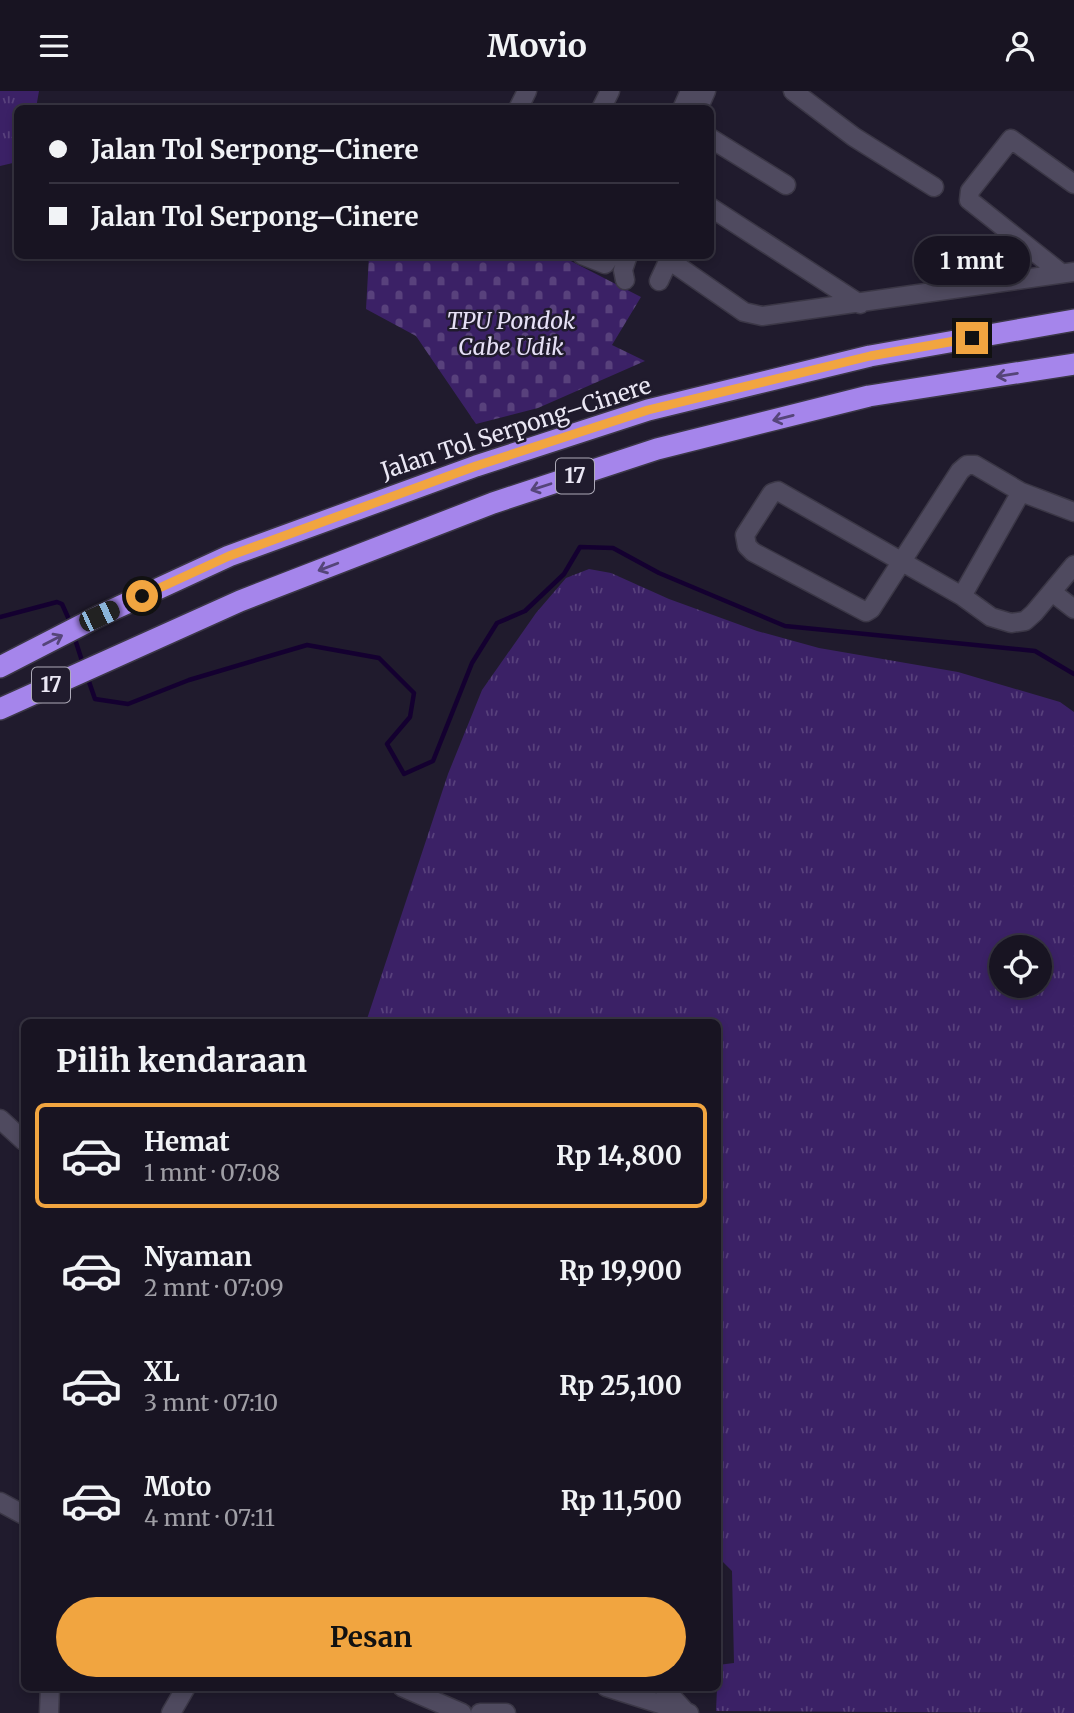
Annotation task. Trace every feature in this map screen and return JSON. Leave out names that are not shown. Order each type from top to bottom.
[{"type":"highway","name":"Jalan Tol Serpong–Cinere","points":[[3,665],[99,616],[229,556],[476,466],[648,410],[870,356],[1074,320]]},
{"type":"highway","name":"17","points":[[2,708],[240,601],[443,523],[657,449],[869,396],[1074,365]]},
{"type":"street","points":[[793,91],[854,137],[934,187]]},
{"type":"street","points":[[1068,272],[970,200],[970,191],[1011,139],[1074,184]]},
{"type":"street","points":[[714,140],[786,185]]},
{"type":"street","points":[[714,210],[860,304]]},
{"type":"street","points":[[592,259],[605,264],[608,259]]},
{"type":"street","points":[[625,280],[623,270],[627,259]]},
{"type":"street","points":[[659,281],[670,259]]},
{"type":"street","points":[[671,259],[744,312],[762,316],[1068,272]]},
{"type":"street","points":[[925,262],[957,287]]},
{"type":"street","points":[[1074,512],[1021,492],[975,465],[967,465],[960,471],[902,564],[871,609],[859,611],[752,552],[747,547],[745,535],[772,493],[778,491],[902,564],[962,596],[991,617],[1011,623],[1025,621],[1074,565]]},
{"type":"street","points":[[962,596],[1021,492]]},
{"type":"street","points":[[1052,592],[1074,609]]},
{"type":"street","points":[[0,1119],[21,1138]]},
{"type":"street","points":[[0,1502],[21,1513]]},
{"type":"street","points":[[49,1713],[50,1691]]},
{"type":"street","points":[[171,1713],[184,1691]]},
{"type":"street","points":[[411,1691],[462,1713]]},
{"type":"street","points":[[619,1691],[687,1712]]},
{"type":"street","points":[[667,1691],[687,1712]]},
{"type":"street","points":[[482,1713],[506,1713]]},
{"type":"green space","points":[[0,91],[39,91],[37,105],[14,105],[14,163],[0,166]]},
{"type":"green space","name":"TPU Pondok Cabe Udik","points":[[369,259],[567,259],[641,297],[612,345],[645,361],[538,408],[476,424],[416,336],[366,309]]},
{"type":"green space","points":[[589,569],[611,573],[669,599],[757,631],[819,648],[958,672],[1060,702],[1074,712],[1074,1713],[716,1711],[717,1691],[721,1691],[721,1665],[734,1663],[732,1571],[721,1560],[721,1019],[367,1019],[448,774],[482,690],[536,613],[566,578]]},
{"type":"waterway","points":[[87,676],[95,699],[128,704],[189,680],[307,645],[379,658],[414,693],[410,717],[387,744],[404,774],[433,761],[472,663],[497,623],[525,611],[564,574],[580,547],[613,548],[659,573],[785,626],[1035,651],[1074,674]]},
{"type":"waterway","points":[[0,617],[57,602],[62,604],[71,624]]},
{"type":"waterway","points":[[74,636],[83,664]]},
{"type":"route","points":[[142,596],[229,556],[476,466],[648,410],[870,356],[972,338]]}]
